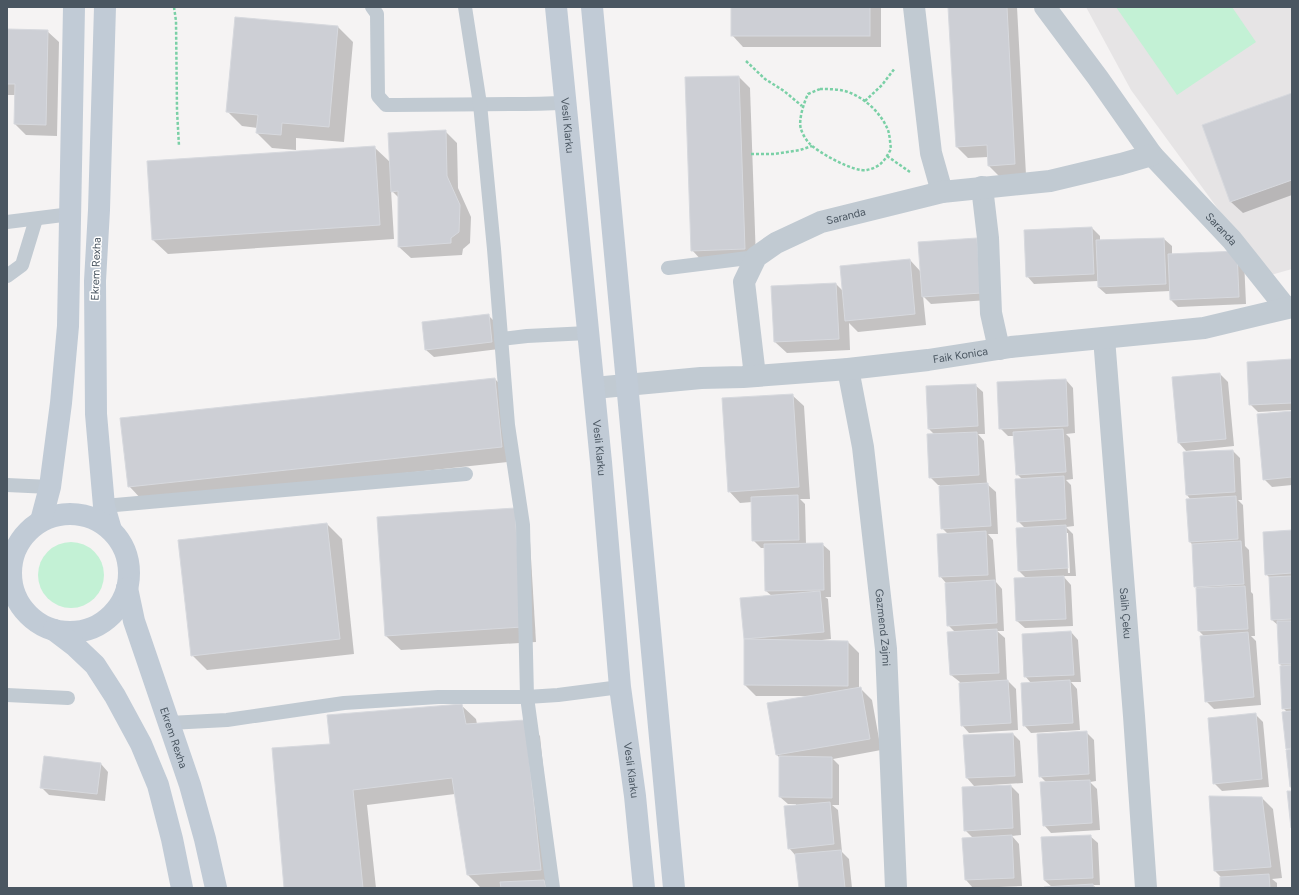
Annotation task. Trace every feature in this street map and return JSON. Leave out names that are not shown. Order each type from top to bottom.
[{"type":"street","points":[[41,521],[50,487],[61,403],[68,326],[74,7]]},
{"type":"street","name":"Ekrem Rexha","points":[[105,7],[99,210],[95,281],[96,414],[100,474],[104,506],[111,530]]},
{"type":"street","name":"Vesli Klarku","points":[[556,7],[594,388],[620,687],[635,796],[644,888]]},
{"type":"street","points":[[592,7],[674,888]]},
{"type":"street","points":[[914,7],[931,153],[942,192]]},
{"type":"street","name":"Saranda","points":[[1045,7],[1098,78],[1152,155],[1232,240],[1289,308]]},
{"type":"street","name":"Saranda","points":[[755,376],[744,282],[756,257],[776,243],[821,222],[942,192],[1050,181],[1152,155]]},
{"type":"street","points":[[982,188],[988,238],[991,313],[999,349]]},
{"type":"street","name":"Faik Konica","points":[[594,388],[701,378],[755,376],[848,369],[928,360],[999,349],[1204,328],[1289,308]]},
{"type":"street","name":"Salih Çeku","points":[[1104,338],[1146,888]]},
{"type":"street","name":"Gazmend Zajmi","points":[[848,369],[863,447],[886,649],[896,888]]},
{"type":"street","name":"Ekrem Rexha","points":[[54,630],[73,632],[79,631],[91,628],[107,619],[120,605],[127,588],[129,573],[127,557],[121,542],[111,530],[96,519],[77,514],[58,515],[41,521],[25,534],[14,551],[10,570],[13,590],[22,608],[26,612],[36,621],[54,630],[75,646],[95,665],[115,696],[141,744],[158,785],[172,839],[182,888]]},
{"type":"street","name":"Ekrem Rexha","points":[[127,588],[134,621],[190,784],[206,839],[216,888]]},
{"type":"lane","points":[[372,7],[377,14],[378,96],[386,105],[506,105],[565,103]]},
{"type":"lane","points":[[465,7],[480,104],[494,249],[508,425],[523,525],[527,697],[553,888]]},
{"type":"lane","points":[[7,222],[71,214]]},
{"type":"lane","points":[[7,276],[22,265],[36,219]]},
{"type":"lane","name":"Saranda","points":[[668,268],[756,257]]},
{"type":"lane","points":[[501,339],[588,332]]},
{"type":"lane","points":[[104,506],[466,474]]},
{"type":"lane","points":[[7,485],[50,487]]},
{"type":"lane","points":[[169,723],[227,720],[344,703],[438,698],[527,697],[558,695],[620,687]]},
{"type":"lane","points":[[7,695],[68,698]]},
{"type":"path","points":[[174,7],[176,21],[178,146]]},
{"type":"path","points":[[865,102],[882,84],[917,38]]},
{"type":"path","points":[[746,61],[765,79],[784,91],[802,106]]},
{"type":"path","points":[[820,89],[834,89],[849,92],[865,102],[880,114],[888,131],[892,149],[882,164],[866,171],[848,167],[812,146],[800,128],[802,106],[808,94],[820,89]]},
{"type":"path","points":[[751,154],[774,154],[800,150],[812,146]]},
{"type":"shaded area","points":[[1086,7],[1292,7],[1292,269],[1267,276],[1131,90]]},
{"type":"green space","points":[[1116,7],[1232,7],[1256,42],[1177,95]]},
{"type":"green space","points":[[71,542],[84,544],[99,557],[102,562],[104,575],[102,588],[89,603],[84,606],[71,608],[58,606],[43,593],[40,588],[38,575],[40,562],[53,547],[58,544]]},
{"type":"building","points":[[731,7],[870,7],[870,36],[731,36]]},
{"type":"building","points":[[948,7],[1007,7],[1015,164],[988,166],[987,145],[956,147]]},
{"type":"building","points":[[235,17],[338,26],[329,127],[282,123],[281,135],[256,133],[258,115],[226,112]]},
{"type":"building","points":[[7,29],[48,30],[46,125],[14,124],[15,84],[7,84]]},
{"type":"building","points":[[739,76],[745,249],[691,251],[685,77]]},
{"type":"building","points":[[1292,93],[1292,180],[1230,202],[1202,125]]},
{"type":"building","points":[[446,130],[447,176],[460,205],[459,232],[451,238],[451,243],[398,247],[398,191],[391,192],[388,133]]},
{"type":"building","points":[[375,146],[380,225],[152,240],[147,161]]},
{"type":"building","points":[[1092,227],[1094,274],[1026,277],[1024,230]]},
{"type":"building","points":[[977,238],[981,293],[922,297],[918,242]]},
{"type":"building","points":[[1164,238],[1166,284],[1098,287],[1096,240]]},
{"type":"building","points":[[1237,251],[1239,297],[1170,300],[1168,254]]},
{"type":"building","points":[[910,259],[915,314],[845,321],[840,266]]},
{"type":"building","points":[[836,283],[839,339],[774,342],[771,286]]},
{"type":"building","points":[[489,314],[492,342],[425,350],[422,322]]},
{"type":"building","points":[[1292,359],[1292,403],[1249,405],[1247,362]]},
{"type":"building","points":[[1220,373],[1226,439],[1178,443],[1172,377]]},
{"type":"building","points":[[495,378],[502,447],[128,487],[120,418]]},
{"type":"building","points":[[1066,379],[1068,426],[999,429],[997,382]]},
{"type":"building","points":[[976,384],[978,426],[928,429],[926,386]]},
{"type":"building","points":[[793,394],[799,487],[728,492],[722,398]]},
{"type":"building","points":[[1292,411],[1292,477],[1263,480],[1257,414]]},
{"type":"building","points":[[1063,429],[1066,472],[1016,475],[1013,432]]},
{"type":"building","points":[[977,432],[979,475],[929,478],[927,434]]},
{"type":"building","points":[[1233,450],[1235,492],[1186,495],[1183,452]]},
{"type":"building","points":[[1064,476],[1066,519],[1017,522],[1015,479]]},
{"type":"building","points":[[988,483],[991,526],[941,529],[939,486]]},
{"type":"building","points":[[798,495],[799,540],[752,541],[751,497]]},
{"type":"building","points":[[1236,496],[1238,539],[1189,542],[1186,499]]},
{"type":"building","points":[[515,508],[522,627],[385,636],[377,517]]},
{"type":"building","points":[[327,523],[340,639],[191,656],[178,540]]},
{"type":"building","points":[[1066,525],[1068,568],[1018,571],[1016,528]]},
{"type":"building","points":[[1292,530],[1292,573],[1265,575],[1263,532]]},
{"type":"building","points":[[986,531],[988,575],[939,577],[937,534]]},
{"type":"building","points":[[1241,541],[1244,584],[1194,587],[1192,544]]},
{"type":"building","points":[[823,543],[824,590],[765,591],[764,544]]},
{"type":"building","points":[[1064,576],[1066,619],[1016,621],[1014,578]]},
{"type":"building","points":[[1292,576],[1292,619],[1271,620],[1269,577]]},
{"type":"building","points":[[995,580],[997,623],[947,626],[945,583]]},
{"type":"building","points":[[1245,586],[1248,629],[1198,631],[1196,588]]},
{"type":"building","points":[[820,591],[824,632],[744,639],[740,598]]},
{"type":"building","points":[[1277,621],[1292,621],[1292,664],[1279,664]]},
{"type":"building","points":[[997,629],[999,673],[950,675],[947,632]]},
{"type":"building","points":[[1071,631],[1074,675],[1024,677],[1022,634]]},
{"type":"building","points":[[1248,632],[1254,697],[1205,702],[1200,636]]},
{"type":"building","points":[[744,639],[848,641],[848,686],[744,685]]},
{"type":"building","points":[[1292,665],[1292,708],[1282,709],[1280,666]]},
{"type":"building","points":[[1008,680],[1011,723],[961,726],[959,683]]},
{"type":"building","points":[[1070,680],[1073,723],[1023,726],[1021,683]]},
{"type":"building","points":[[861,687],[870,739],[776,755],[767,703]]},
{"type":"building","points":[[462,704],[466,724],[525,720],[541,870],[467,875],[452,778],[353,790],[363,888],[284,888],[272,748],[330,744],[327,715]]},
{"type":"building","points":[[1292,711],[1292,748],[1286,749],[1282,712]]},
{"type":"building","points":[[1256,713],[1262,779],[1213,784],[1208,718]]},
{"type":"building","points":[[1087,731],[1089,774],[1039,777],[1037,734]]},
{"type":"building","points":[[1013,733],[1015,776],[966,778],[963,735]]},
{"type":"building","points":[[1292,749],[1292,787],[1290,787],[1286,750]]},
{"type":"building","points":[[44,756],[101,763],[97,794],[40,788]]},
{"type":"building","points":[[779,756],[832,757],[832,798],[779,797]]},
{"type":"building","points":[[1090,780],[1092,823],[1043,826],[1040,782]]},
{"type":"building","points":[[1011,785],[1013,828],[964,831],[962,787]]},
{"type":"building","points":[[1287,791],[1292,791],[1292,828],[1291,828]]},
{"type":"building","points":[[1209,796],[1262,797],[1271,867],[1214,871]]},
{"type":"building","points":[[830,802],[834,844],[788,849],[784,806]]},
{"type":"building","points":[[1012,835],[1014,878],[965,880],[962,838]]},
{"type":"building","points":[[1091,835],[1093,878],[1044,880],[1041,837]]},
{"type":"building","points":[[841,850],[845,888],[799,888],[795,854]]},
{"type":"building","points":[[1269,874],[1270,888],[1220,888],[1220,877]]},
{"type":"building","points":[[544,880],[546,888],[501,888],[500,882]]},
{"type":"building","points":[[1093,884],[1094,888],[1044,888],[1044,887]]}]
